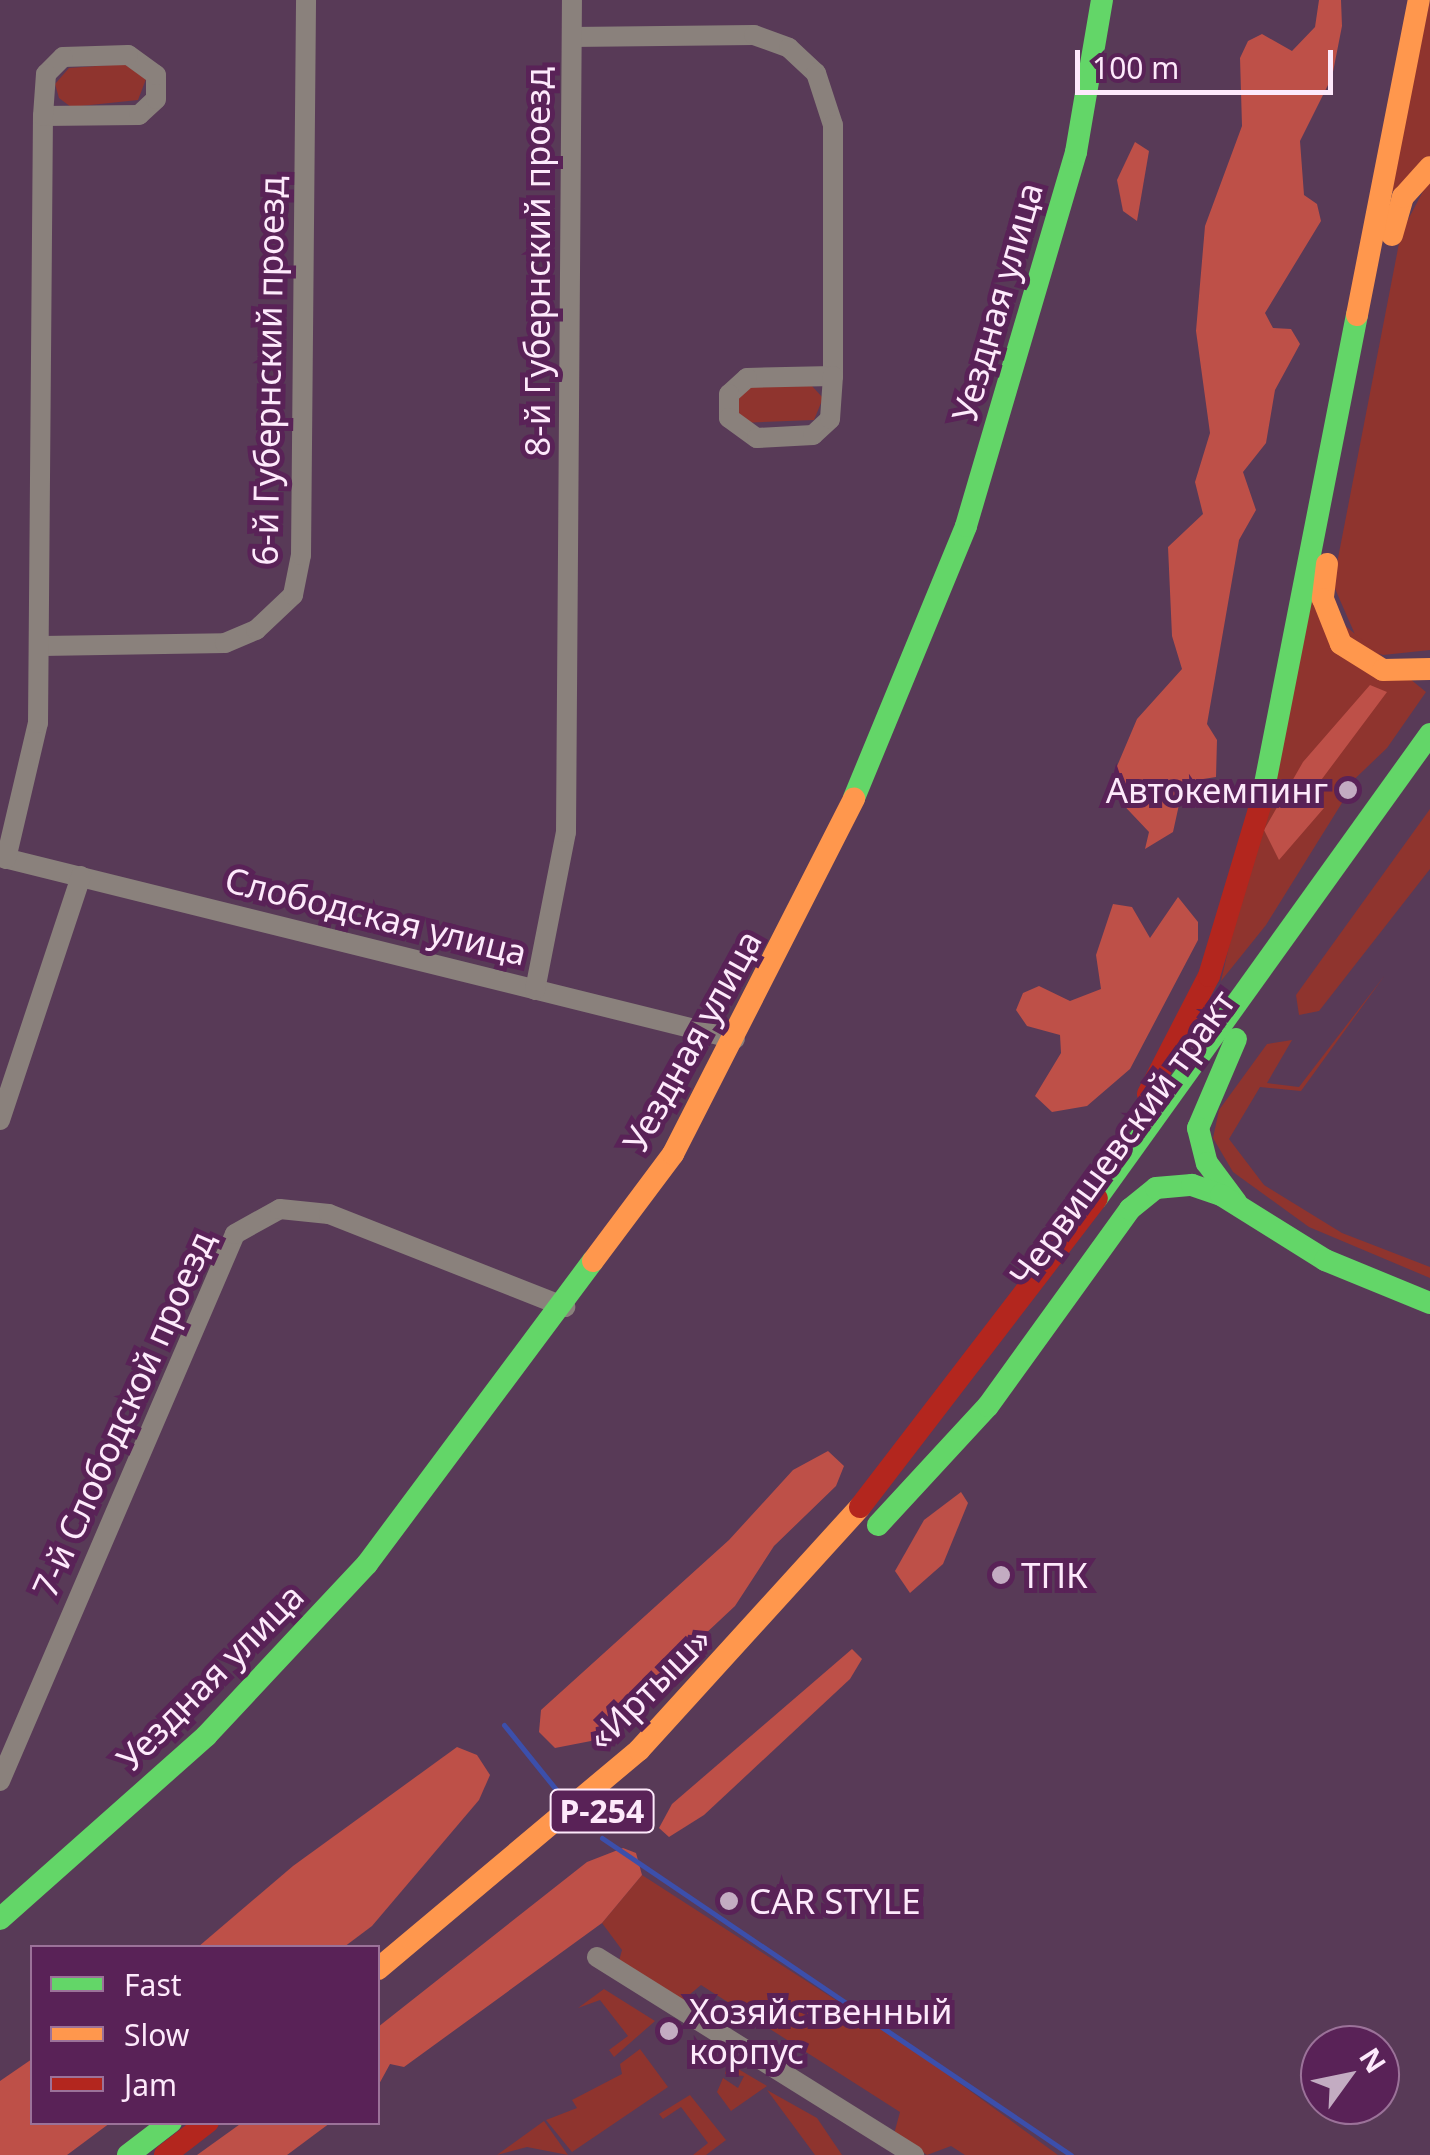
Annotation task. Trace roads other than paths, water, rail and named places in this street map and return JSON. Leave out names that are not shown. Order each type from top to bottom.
[{"type":"main road","name":"Уездная улица","points":[[0,1919],[123,1814],[286,1654],[438,1477],[565,1308],[673,1154],[736,1039],[880,748],[966,526],[1076,152],[1102,0]]},
{"type":"main road","points":[[896,1467],[1146,1097],[1221,943],[1271,758],[1419,0]]},
{"type":"main road","points":[[1430,168],[1396,214],[1324,598],[1332,631],[1350,653],[1397,674],[1430,669]]},
{"type":"main road","name":"Червишевский тракт","points":[[896,1467],[1430,734]]},
{"type":"main road","name":"Червишевский тракт","points":[[866,1537],[1430,776]]},
{"type":"main road","points":[[1236,1039],[1198,1128],[1207,1163],[1239,1206]]},
{"type":"main road","points":[[818,1593],[988,1406],[1142,1196],[1178,1184],[1239,1206],[1358,1277],[1430,1303]]},
{"type":"main road","name":"«Иртыш»","points":[[380,1967],[639,1750],[787,1597],[896,1467]]},
{"type":"main road","name":"«Иртыш»","points":[[380,1994],[580,1831],[794,1619]]},
{"type":"main road","points":[[128,2155],[168,2125]]},
{"type":"main road","points":[[164,2155],[204,2125]]},
{"type":"street","name":"6-й Губернский проезд","points":[[42,646],[225,643],[270,620],[293,595],[301,555],[306,0]]},
{"type":"street","points":[[572,0],[572,37]]},
{"type":"street","name":"8-й Губернский проезд","points":[[535,990],[566,832],[572,37],[754,36],[789,48],[816,73],[834,125],[833,376],[830,419],[813,436],[746,436],[729,418],[730,394],[747,378],[833,376]]},
{"type":"street","points":[[3,858],[38,723],[42,646],[43,116],[46,74],[63,58],[128,56],[156,75],[156,99],[138,115],[43,116]]},
{"type":"street","name":"Слободская улица","points":[[3,858],[736,1039]]},
{"type":"street","points":[[0,1120],[81,876]]},
{"type":"street","name":"7-й Слободской проезд","points":[[0,1781],[235,1234],[280,1209],[329,1214],[565,1308]]},
{"type":"street","points":[[597,1957],[914,2155]]},
{"type":"waterway","points":[[504,1725],[558,1792]]},
{"type":"waterway","points":[[602,1838],[1071,2155]]},
{"type":"place","name":"Автокемпинг","points":[[1348,790]]},
{"type":"place","name":"ТПК","points":[[1001,1575]]},
{"type":"place","name":"CAR STYLE","points":[[729,1901]]},
{"type":"place","name":"Хозяйственный корпус","points":[[669,2031]]}]
